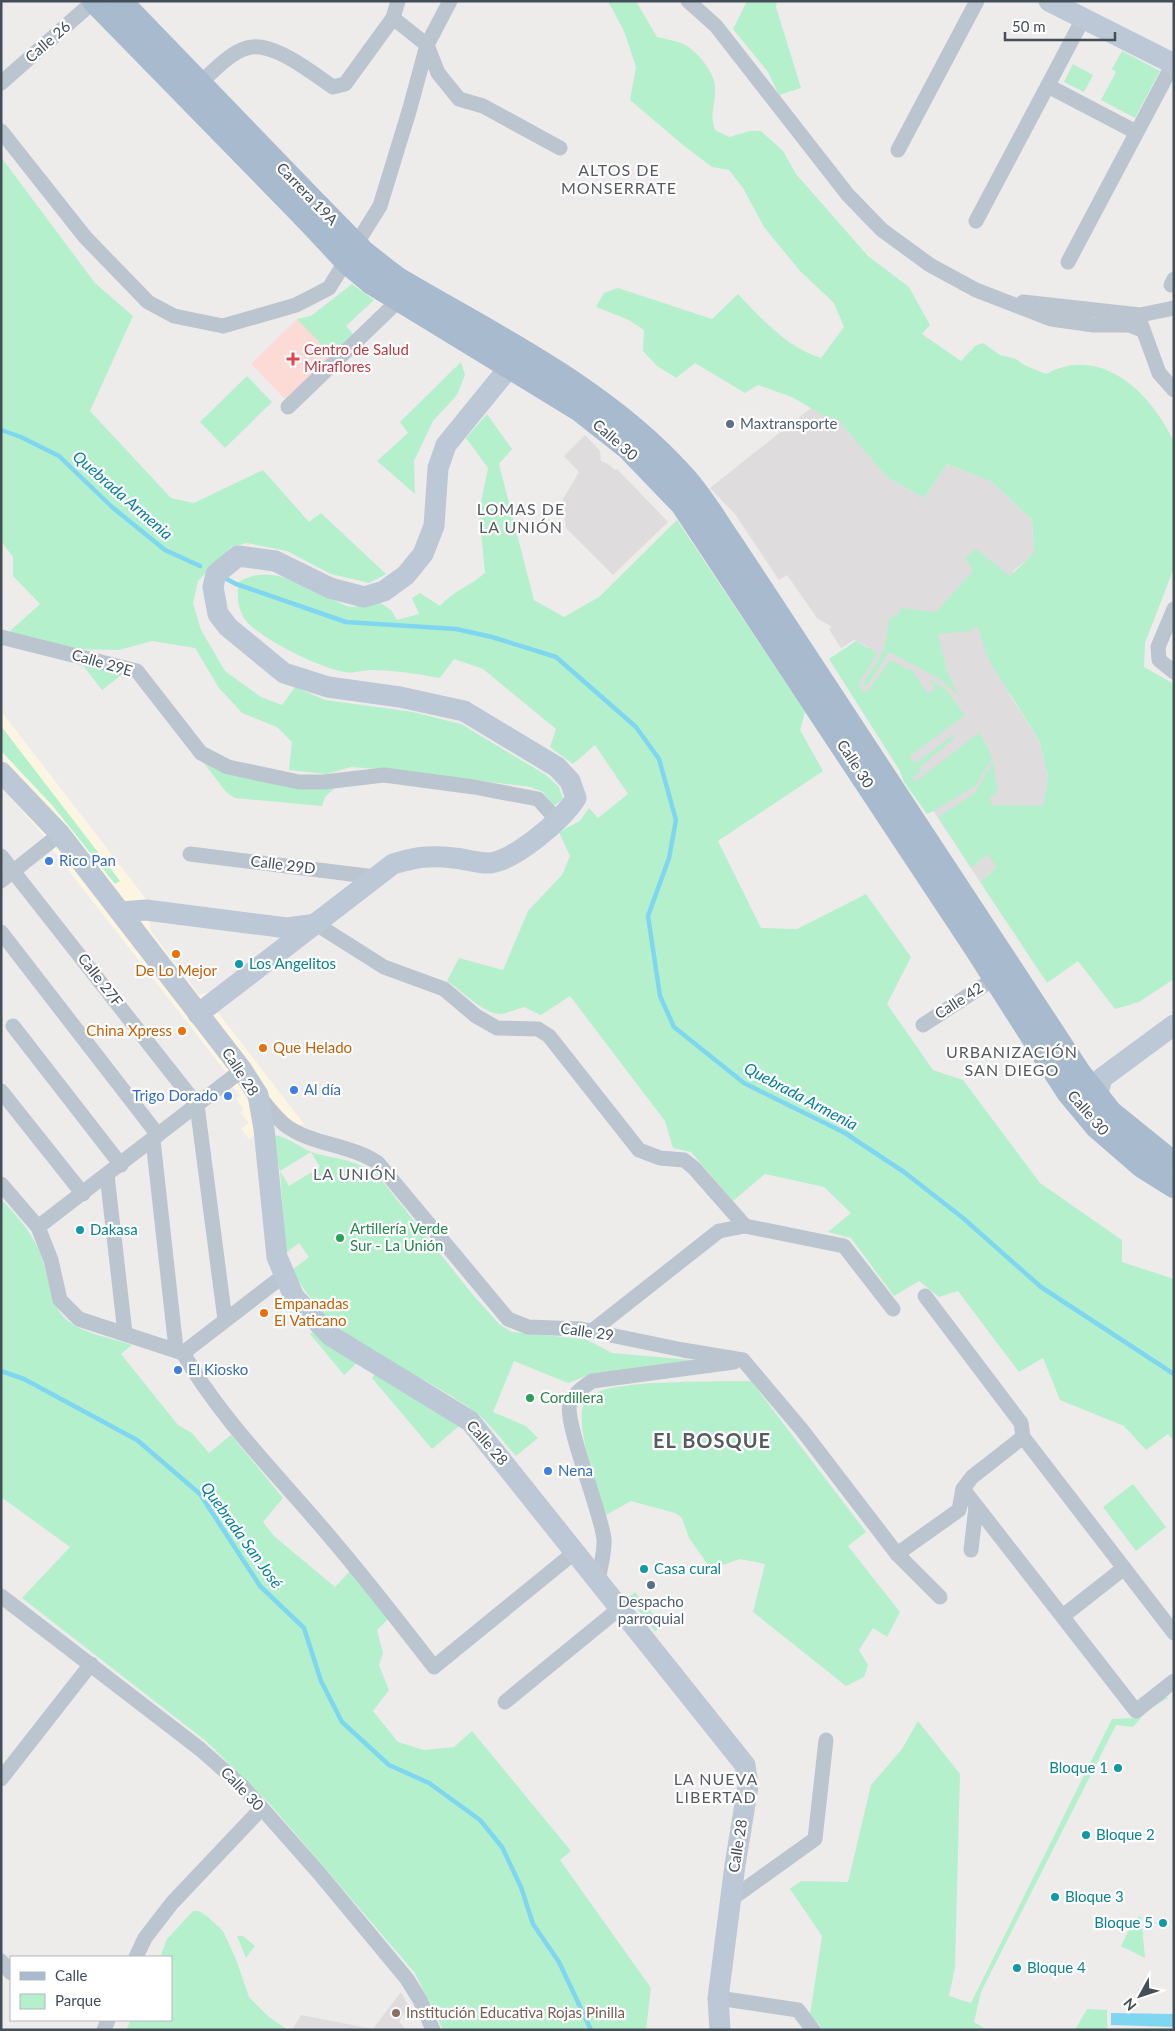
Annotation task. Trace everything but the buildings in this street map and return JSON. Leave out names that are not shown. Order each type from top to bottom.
[{"type":"main road","name":"Carrera 19A","points":[[94,1],[312,212],[362,251],[377,275],[398,301],[516,359]]},
{"type":"main road","name":"Carrera 19A","points":[[120,1],[201,82],[312,212]]},
{"type":"main road","name":"Carrera 19A","points":[[377,275],[398,279],[516,359]]},
{"type":"main road","name":"Calle 30","points":[[516,359],[626,447],[682,504],[995,978],[1068,1092],[1097,1127],[1142,1166],[1174,1186]]},
{"type":"main road","name":"Calle 30","points":[[516,359],[594,396],[646,440],[683,476],[731,543],[1094,1083],[1110,1112],[1174,1164]]},
{"type":"street","name":"Calle 26","points":[[1,83],[94,1]]},
{"type":"street","points":[[201,82],[234,54],[255,46],[274,50],[333,87],[345,84],[393,18],[398,1]]},
{"type":"street","points":[[1,131],[85,237],[148,302],[174,316],[222,326],[296,305],[330,288],[380,206],[410,108],[427,44],[450,1]]},
{"type":"street","points":[[688,1],[716,26],[848,195],[882,230],[930,265],[976,290],[1051,319],[1094,325],[1129,325],[1142,330]]},
{"type":"street","points":[[898,150],[977,1]]},
{"type":"street","points":[[1049,1],[1173,64],[1068,262]]},
{"type":"street","points":[[393,18],[427,44],[438,73],[459,100],[483,106],[560,148]]},
{"type":"street","points":[[976,220],[1083,19]]},
{"type":"street","points":[[1048,86],[1136,132]]},
{"type":"street","points":[[1002,300],[1140,315],[1174,308]]},
{"type":"street","points":[[288,407],[398,301]]},
{"type":"street","points":[[1140,315],[1142,330],[1159,373],[1174,390]]},
{"type":"street","points":[[198,1014],[393,864],[419,856],[489,863],[512,856],[570,810],[576,798],[570,781],[557,767],[464,711],[400,697],[328,687],[284,673],[228,627],[218,614],[213,587],[216,574],[238,556],[275,560],[330,588],[364,597],[384,591],[406,575],[423,554],[434,526],[438,468],[446,445],[516,359]]},
{"type":"street","points":[[1174,609],[1158,647],[1159,660],[1174,672]]},
{"type":"street","name":"Calle 29E","points":[[1,637],[137,671],[201,753],[228,767],[299,782],[324,782],[384,776],[474,787],[538,799],[557,820]]},
{"type":"street","name":"Calle 28","points":[[1,772],[60,834],[242,1070],[258,1095],[264,1129],[277,1257],[284,1276],[300,1303],[331,1336],[470,1421],[745,1765],[748,1786],[730,1900],[718,1998],[720,2030]]},
{"type":"street","points":[[1,881],[60,834]]},
{"type":"street","name":"Calle 29D","points":[[190,854],[375,877]]},
{"type":"street","name":"Calle 27F","points":[[1,856],[197,1105]]},
{"type":"street","points":[[121,912],[146,910],[287,928],[316,924],[384,968],[444,989],[476,1016],[497,1028],[538,1029],[549,1036],[639,1150],[660,1158],[684,1160],[694,1168],[745,1226]]},
{"type":"street","points":[[1,932],[155,1138],[180,1351],[195,1374],[255,1451],[330,1537],[434,1667],[575,1552]]},
{"type":"street","name":"Calle 42","points":[[923,1025],[995,978]]},
{"type":"street","points":[[8,1025],[121,1165]]},
{"type":"street","points":[[1094,1083],[1174,1025]]},
{"type":"street","points":[[38,1227],[242,1070]]},
{"type":"street","points":[[1,1091],[82,1194]]},
{"type":"street","points":[[258,1095],[285,1125]]},
{"type":"street","points":[[197,1105],[225,1320]]},
{"type":"street","points":[[264,1129],[285,1125]]},
{"type":"street","name":"Calle 29","points":[[285,1125],[298,1133],[364,1154],[378,1163],[508,1319],[528,1327],[592,1331],[743,1360]]},
{"type":"street","points":[[107,1175],[125,1333]]},
{"type":"street","points":[[1,1184],[38,1227],[51,1260],[60,1300],[79,1319],[180,1351]]},
{"type":"street","points":[[592,1331],[719,1231],[745,1226],[844,1246],[893,1309]]},
{"type":"street","points":[[180,1351],[284,1276]]},
{"type":"street","points":[[925,1296],[1021,1423],[1023,1437],[1174,1634]]},
{"type":"street","points":[[598,1581],[604,1540],[596,1503],[570,1420],[570,1403],[579,1391],[592,1381],[726,1365],[743,1360],[802,1430],[897,1554],[940,1597]]},
{"type":"street","points":[[897,1554],[959,1510],[963,1489],[972,1477],[1023,1437]]},
{"type":"street","points":[[963,1489],[1136,1711],[1174,1681]]},
{"type":"street","points":[[970,1550],[976,1507]]},
{"type":"street","points":[[1063,1616],[1124,1568]]},
{"type":"street","name":"Calle 30","points":[[1,1596],[200,1748],[243,1787],[325,1880],[407,1979],[420,2000],[434,2030]]},
{"type":"street","points":[[505,1702],[620,1608]]},
{"type":"street","points":[[1,1779],[91,1664]]},
{"type":"street","points":[[730,1900],[815,1839],[826,1740]]},
{"type":"street","points":[[136,1956],[145,1938],[172,1903],[261,1809]]},
{"type":"street","points":[[1,1961],[10,1972]]},
{"type":"street","points":[[718,1998],[798,2010],[813,2030]]},
{"type":"shaded area","name":"Centro de Salud Miraflores","points":[[297,319],[333,357],[287,401],[251,364]]},
{"type":"shaded area","points":[[812,407],[824,416],[838,419],[888,478],[924,498],[947,464],[992,482],[1032,520],[1034,554],[1013,571],[1009,694],[1039,740],[1048,777],[1042,815],[997,867],[980,882],[846,678],[868,647],[854,640],[841,648],[829,629],[832,627],[817,618],[787,575],[779,580],[735,514],[710,488]]},
{"type":"shaded area","points":[[585,435],[600,451],[601,461],[615,470],[617,469],[668,522],[613,575],[566,528],[563,499],[579,472],[564,456]]},
{"type":"shaded area","points":[[1,711],[146,899],[151,931],[199,995],[211,992],[216,1010],[304,1124],[264,1129],[249,1139],[241,1129],[249,1123],[240,1112],[244,1109],[236,1099],[240,1096],[223,1074],[226,1072],[44,839],[45,837],[1,787]]},
{"type":"shaded area","name":"Institución Educativa Rojas Pinilla","points":[[401,1992],[409,2007],[399,2021],[406,2030],[292,2030],[301,2015],[373,2029]]},
{"type":"green space","points":[[608,1],[636,1],[657,37],[683,44],[696,53],[709,70],[714,82],[713,124],[715,130],[729,137],[750,131],[761,131],[783,151],[796,174],[868,256],[909,287],[930,325],[922,334],[961,361],[975,346],[983,343],[1000,355],[1016,359],[1024,365],[1046,374],[1067,366],[1086,365],[1105,369],[1122,378],[1138,391],[1152,406],[1174,442],[1174,568],[1145,643],[1144,667],[1174,684],[1174,979],[1139,1002],[1115,1009],[1078,961],[1047,983],[980,882],[997,867],[987,854],[971,868],[938,817],[975,793],[993,762],[998,791],[990,798],[992,805],[1043,806],[1048,777],[1039,740],[989,661],[977,625],[971,631],[938,634],[947,672],[958,695],[940,679],[889,652],[867,686],[863,684],[884,650],[889,619],[900,613],[901,608],[936,612],[973,571],[965,558],[976,549],[1010,576],[1034,553],[1032,520],[992,482],[947,464],[924,498],[888,478],[838,420],[824,416],[792,397],[758,385],[745,393],[695,363],[676,378],[657,366],[643,351],[644,330],[629,320],[596,307],[604,293],[618,288],[712,319],[738,294],[766,323],[786,340],[821,358],[844,327],[834,303],[800,271],[764,227],[743,188],[729,170],[712,167],[630,100],[636,67],[624,31]]},
{"type":"green space","points":[[747,1],[777,1],[776,7],[801,88],[779,95],[768,72],[733,29]]},
{"type":"green space","points":[[1122,51],[1160,71],[1135,118],[1101,100],[1116,72],[1112,69]]},
{"type":"green space","points":[[1073,64],[1093,75],[1084,92],[1064,82]]},
{"type":"green space","points":[[1,157],[95,283],[133,316],[90,411],[171,498],[194,503],[263,470],[309,522],[321,513],[386,574],[369,583],[331,574],[287,551],[247,543],[231,547],[198,581],[193,603],[201,630],[225,671],[261,697],[282,705],[295,687],[325,700],[413,712],[461,724],[546,775],[559,787],[563,799],[554,806],[543,792],[531,787],[393,770],[351,767],[326,774],[289,770],[292,742],[277,727],[242,713],[219,688],[195,648],[152,641],[119,650],[73,649],[9,632],[40,604],[13,576],[13,557],[1,541]]},
{"type":"green space","points":[[352,284],[374,300],[346,326],[354,335],[333,357],[297,319],[311,316]]},
{"type":"green space","points":[[461,362],[465,375],[457,395],[433,421],[414,461],[415,494],[377,461],[408,433],[400,422]]},
{"type":"green space","points":[[247,376],[272,402],[225,448],[200,422]]},
{"type":"green space","points":[[487,414],[512,449],[499,464],[534,600],[564,617],[599,597],[677,520],[805,712],[800,730],[823,771],[718,841],[761,928],[797,929],[866,894],[911,957],[887,1004],[933,1070],[963,1080],[1040,1183],[1122,1240],[1122,1262],[1174,1279],[1174,1441],[1168,1434],[1146,1450],[1124,1426],[1060,1400],[1043,1358],[1019,1372],[958,1291],[939,1297],[919,1281],[894,1296],[851,1238],[828,1232],[851,1213],[824,1187],[765,1174],[733,1201],[691,1152],[673,1148],[665,1121],[570,996],[541,1015],[524,1007],[501,1014],[488,1011],[447,981],[459,958],[503,970],[528,911],[562,875],[570,856],[559,832],[580,821],[589,808],[598,818],[628,794],[595,745],[573,764],[550,747],[556,729],[483,669],[454,659],[440,678],[389,671],[348,672],[335,670],[293,652],[265,637],[255,629],[244,618],[238,592],[239,582],[251,576],[275,575],[299,583],[350,607],[379,602],[391,610],[397,620],[419,614],[412,598],[420,593],[440,606],[451,596],[485,573],[479,512],[488,468],[466,438]]},
{"type":"green space","points":[[856,641],[877,653],[860,682],[859,687],[863,691],[868,691],[890,660],[909,670],[911,668],[928,694],[935,689],[931,680],[945,689],[965,715],[911,755],[911,761],[916,763],[953,735],[954,738],[919,768],[921,771],[912,778],[915,782],[980,732],[992,758],[975,786],[927,814],[904,782],[900,771],[829,659]]},
{"type":"green space","points":[[78,659],[124,673],[102,690]]},
{"type":"green space","points":[[1,726],[120,881],[115,884],[52,805],[1,751]]},
{"type":"green space","points":[[204,763],[218,770],[343,780],[325,797],[322,806],[235,798],[226,792]]},
{"type":"green space","points":[[273,1135],[283,1137],[309,1151],[361,1165],[379,1177],[473,1295],[500,1325],[512,1332],[585,1339],[612,1353],[716,1362],[594,1373],[568,1383],[514,1361],[493,1412],[526,1426],[538,1438],[516,1456],[477,1414],[445,1392],[372,1351],[350,1336],[309,1297],[292,1270],[309,1257],[299,1243],[286,1253],[280,1171],[272,1140]],"holes":[[[311,1152],[320,1167],[289,1186],[280,1171]]]},
{"type":"green space","points":[[1,1199],[21,1222],[38,1248],[52,1296],[61,1314],[68,1321],[82,1329],[132,1345],[121,1354],[178,1425],[192,1433],[209,1453],[231,1435],[283,1498],[263,1522],[274,1536],[335,1587],[351,1570],[389,1618],[377,1630],[383,1653],[379,1665],[389,1690],[373,1711],[398,1742],[424,1750],[454,1747],[472,1731],[571,1851],[560,1860],[651,1988],[646,2030],[443,2030],[415,1973],[269,1803],[206,1741],[22,1598],[70,1547],[1,1497]]},
{"type":"green space","points":[[313,1331],[357,1363],[344,1375],[310,1334]]},
{"type":"green space","points":[[375,1374],[459,1426],[432,1449],[372,1378]]},
{"type":"green space","points":[[751,1381],[866,1532],[848,1546],[900,1612],[887,1637],[873,1628],[859,1650],[868,1665],[864,1677],[846,1686],[753,1612],[765,1564],[740,1559],[711,1569],[689,1538],[682,1518],[675,1513],[631,1501],[606,1515],[594,1478],[583,1434],[582,1421],[583,1406],[592,1395],[623,1386],[644,1384]]},
{"type":"green space","points":[[1133,1484],[1166,1527],[1136,1551],[1103,1507]]},
{"type":"green space","points":[[635,1592],[663,1626],[655,1631],[628,1598]]},
{"type":"green space","points":[[1165,1694],[1168,1698],[1148,1710],[1133,1727],[1116,1725],[981,1992],[974,2022],[987,2030],[820,2030],[820,2025],[810,2015],[822,1936],[790,1889],[801,1881],[848,1882],[871,1785],[902,1749],[918,1721],[960,1774],[955,1968],[949,1996],[971,2003],[1112,1719],[1133,1718]]},
{"type":"green space","points":[[193,1911],[199,1911],[208,1917],[223,1931],[236,1959],[249,1997],[269,2017],[288,2030],[126,2030],[130,2021],[172,2021],[172,1956],[160,1956],[167,1939]]},
{"type":"green space","points":[[1141,1916],[1145,1958],[1121,1946],[1135,1918]]},
{"type":"green space","points":[[237,1936],[243,1936],[255,1946],[246,1958]]},
{"type":"green space","points":[[1087,2009],[1107,2010],[1107,2030],[1075,2030]]},
{"type":"water","points":[[1111,2013],[1174,2014],[1174,2027],[1111,2025]]},
{"type":"waterway","name":"Quebrada Armenia","points":[[1,430],[21,437],[59,456],[112,507],[165,550],[200,566]]},
{"type":"waterway","name":"Quebrada Armenia","points":[[223,577],[236,584],[346,622],[456,629],[492,637],[556,657],[636,727],[659,759],[676,820],[669,858],[648,916],[660,996],[674,1027],[744,1083],[845,1133],[904,1172],[963,1218],[1041,1287],[1174,1374]]},
{"type":"waterway","name":"Quebrada San José","points":[[1,1371],[24,1379],[137,1440],[200,1494],[260,1586],[304,1628],[321,1681],[342,1722],[389,1765],[429,1783],[480,1820],[502,1847],[521,1887],[533,1924],[559,1962],[591,2030]]},
{"type":"place","name":"Centro de Salud Miraflores","points":[[293,359]]},
{"type":"place","name":"Maxtransporte","points":[[730,424]]},
{"type":"place","name":"Rico Pan","points":[[49,861]]},
{"type":"place","name":"De Lo Mejor","points":[[176,954]]},
{"type":"place","name":"Los Angelitos","points":[[239,964]]},
{"type":"place","name":"China Xpress","points":[[182,1031]]},
{"type":"place","name":"Que Helado","points":[[263,1048]]},
{"type":"place","name":"Al día","points":[[294,1090]]},
{"type":"place","name":"Trigo Dorado","points":[[228,1096]]},
{"type":"place","name":"Dakasa","points":[[80,1230]]},
{"type":"place","name":"Artillería Verde Sur - La Unión","points":[[340,1238]]},
{"type":"place","name":"Empanadas El Vaticano","points":[[264,1313]]},
{"type":"place","name":"El Kiosko","points":[[178,1370]]},
{"type":"place","name":"Cordillera","points":[[530,1398]]},
{"type":"place","name":"Nena","points":[[548,1471]]},
{"type":"place","name":"Casa cural","points":[[644,1569]]},
{"type":"place","name":"Despacho parroquial","points":[[651,1585]]},
{"type":"place","name":"Bloque 1","points":[[1118,1768]]},
{"type":"place","name":"Bloque 2","points":[[1086,1835]]},
{"type":"place","name":"Bloque 3","points":[[1055,1897]]},
{"type":"place","name":"Bloque 5","points":[[1163,1923]]},
{"type":"place","name":"Bloque 4","points":[[1017,1968]]},
{"type":"place","name":"Institución Educativa Rojas Pinilla","points":[[396,2013]]},
{"type":"district","name":"ALTOS DE MONSERRATE","points":[[619,179]]},
{"type":"district","name":"LOMAS DE LA UNIÓN","points":[[521,518]]},
{"type":"district","name":"URBANIZACIÓN SAN DIEGO","points":[[1012,1061]]},
{"type":"district","name":"LA UNIÓN","points":[[355,1174]]},
{"type":"district","name":"EL BOSQUE","points":[[712,1441]]},
{"type":"district","name":"LA NUEVA LIBERTAD","points":[[716,1788]]}]
